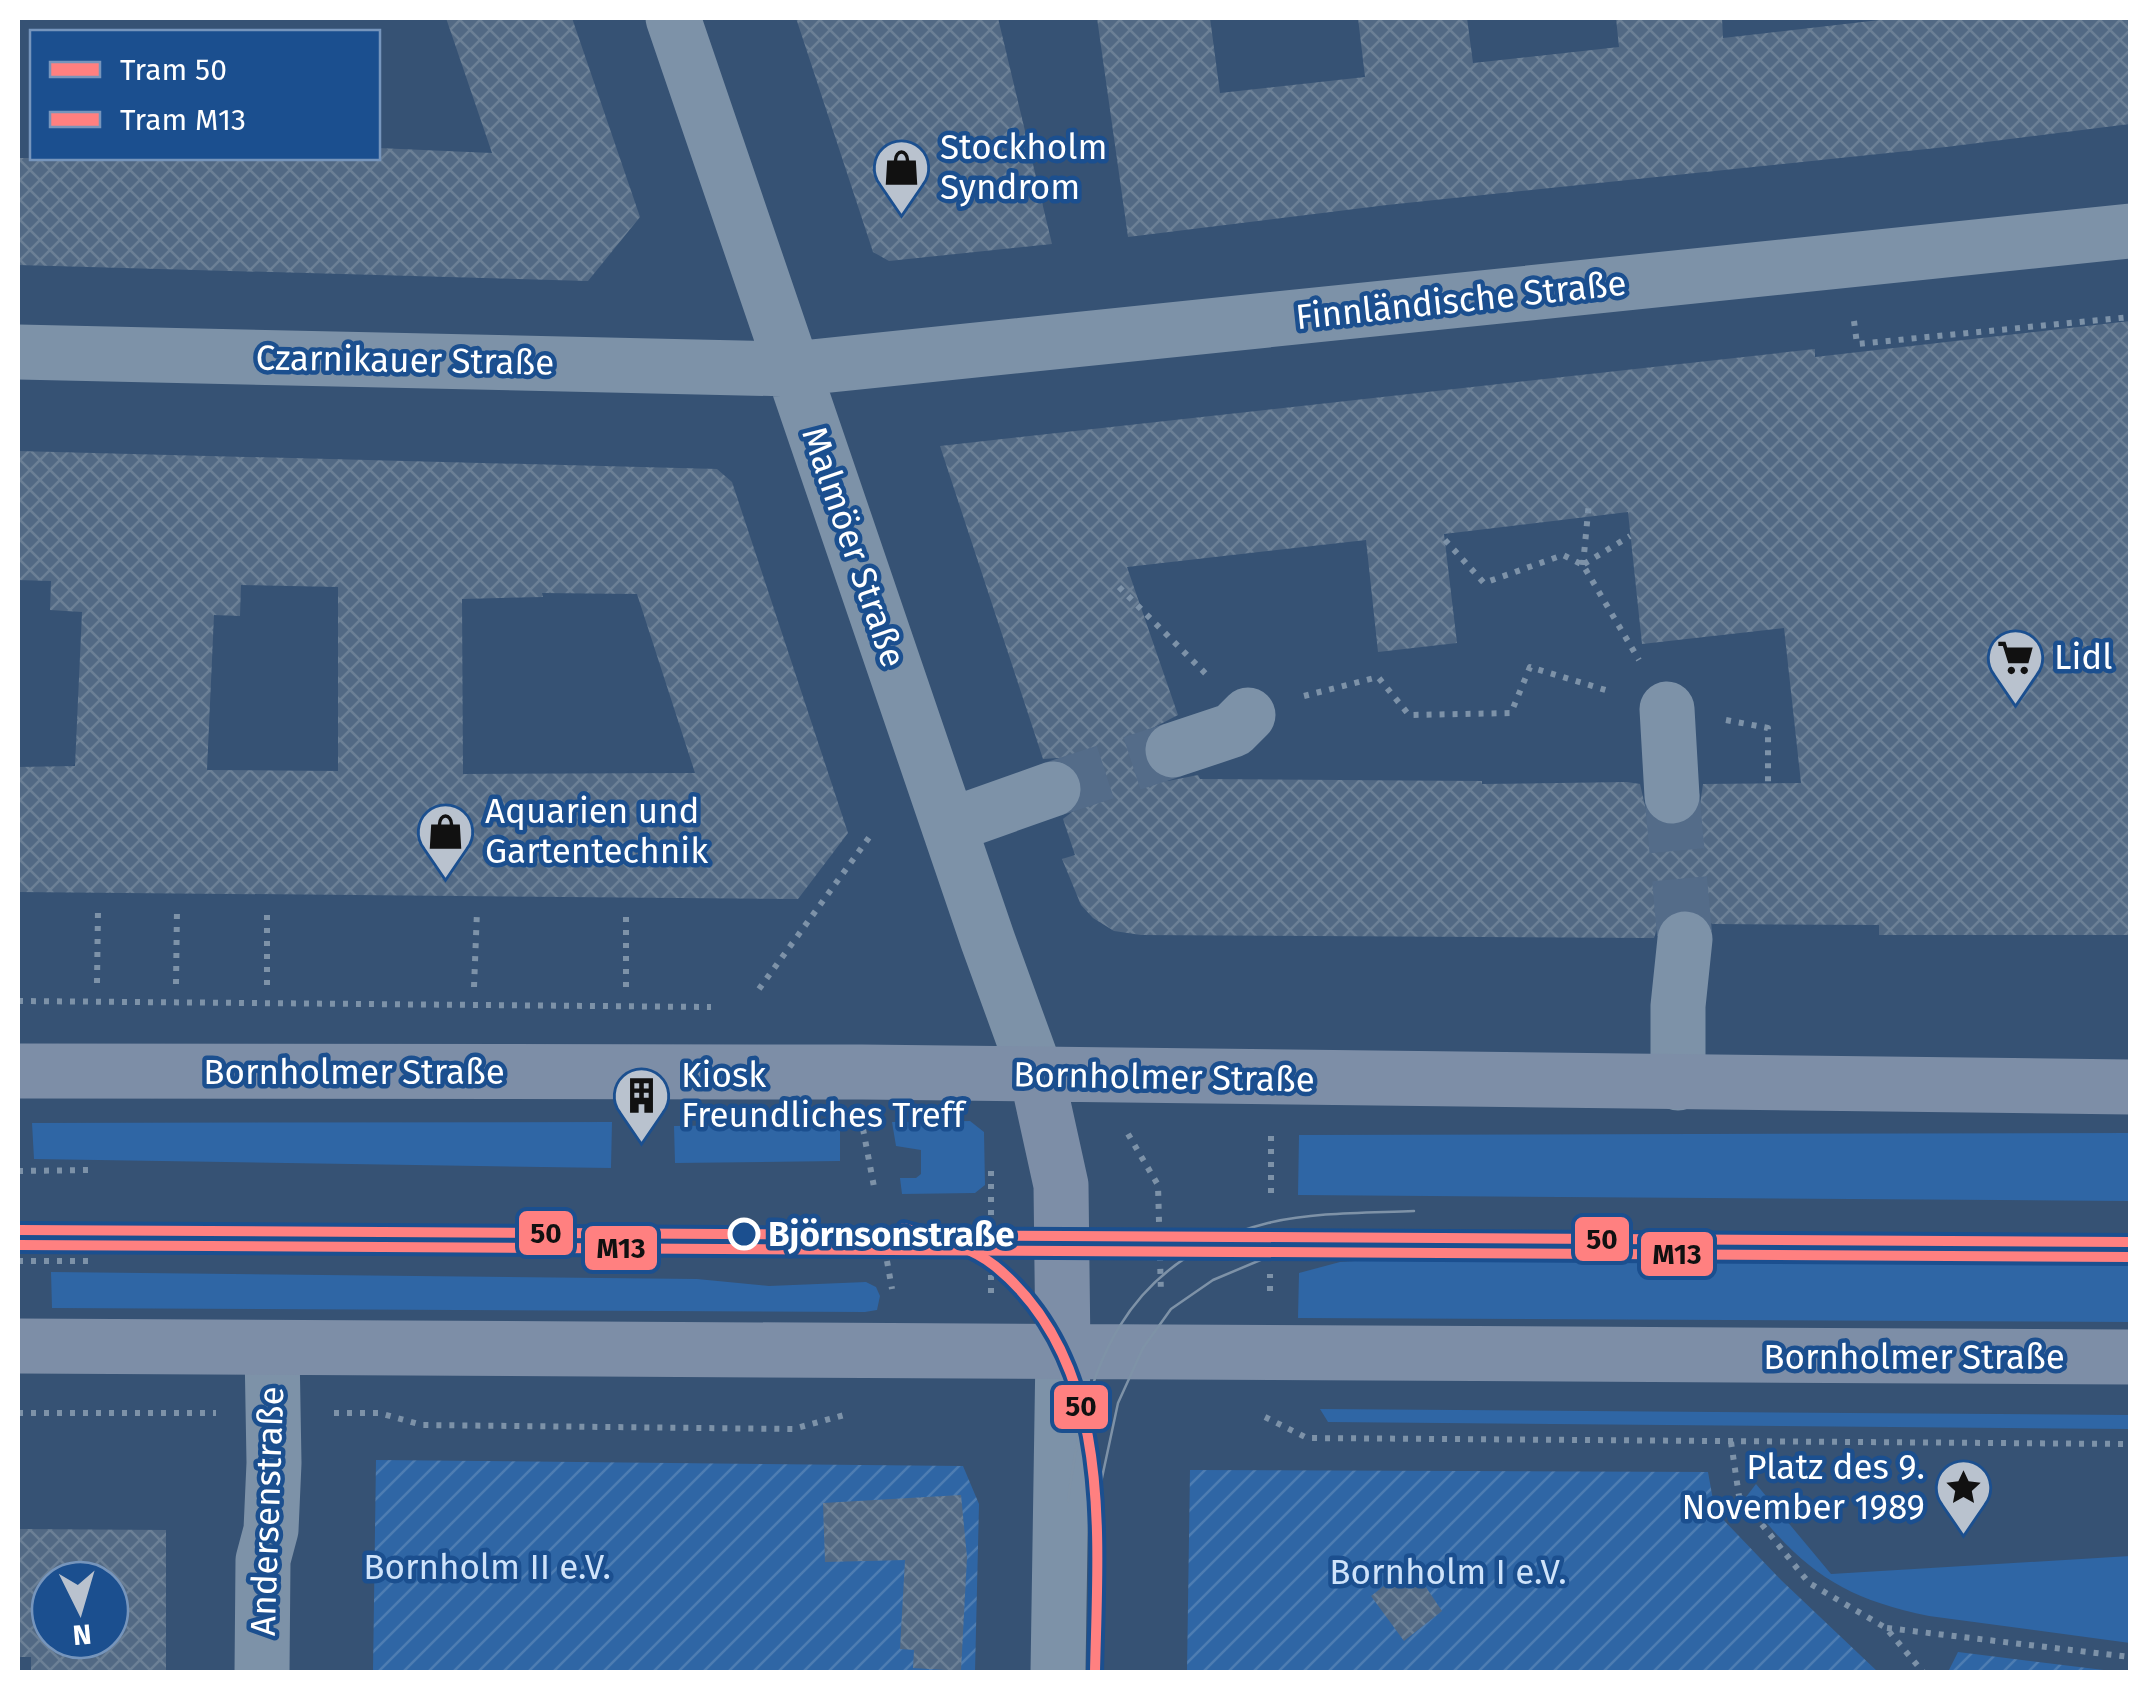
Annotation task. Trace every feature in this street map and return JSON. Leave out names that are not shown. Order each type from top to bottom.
[{"type":"main road","name":"Bornholmer Straße","points":[[18,1071],[976,1075],[2130,1087]]},
{"type":"main road","points":[[1037,1076],[1061,1185],[1063,1352]]},
{"type":"main road","name":"Bornholmer Straße","points":[[18,1346],[2130,1357]]},
{"type":"street","name":"Malmöer Straße","points":[[673,18],[1037,1076]]},
{"type":"street","name":"Finnländische Straße","points":[[792,368],[2130,231]]},
{"type":"street","name":"Czarnikauer Straße","points":[[18,352],[792,368]]},
{"type":"street","points":[[1667,709],[1672,796]]},
{"type":"street","points":[[1173,750],[1233,730],[1248,715]]},
{"type":"street","points":[[949,826],[1053,789]]},
{"type":"street","points":[[1678,1083],[1678,1006],[1685,939]]},
{"type":"street","name":"Andersenstraße","points":[[262,1672],[262,1560],[272,1530],[272,1349]]},
{"type":"street","points":[[1058,1672],[1063,1352]]},
{"type":"path","points":[[1852,310],[1856,344],[2130,317]]},
{"type":"path","points":[[1589,502],[1583,564],[1667,709]]},
{"type":"path","points":[[1583,564],[1630,536]]},
{"type":"path","points":[[1445,540],[1484,583],[1562,555],[1583,564]]},
{"type":"path","points":[[1120,587],[1248,715],[1255,709],[1378,677],[1409,714],[1511,713],[1530,667],[1667,709],[1768,728],[1768,783]]},
{"type":"path","points":[[759,990],[872,832]]},
{"type":"path","points":[[267,909],[267,985]]},
{"type":"path","points":[[96,983],[98,910]]},
{"type":"path","points":[[176,984],[177,910]]},
{"type":"path","points":[[474,987],[476,911]]},
{"type":"path","points":[[626,917],[626,988]]},
{"type":"path","points":[[18,1000],[728,1007]]},
{"type":"path","points":[[976,1075],[991,1138],[990,1351]]},
{"type":"path","points":[[1094,1076],[1158,1185],[1163,1353]]},
{"type":"path","points":[[861,1120],[874,1192]]},
{"type":"path","points":[[1270,1193],[1271,1124]]},
{"type":"path","points":[[18,1170],[88,1170]]},
{"type":"path","points":[[18,1261],[89,1261]]},
{"type":"path","points":[[18,1414],[379,1413],[422,1425],[793,1428],[855,1412]]},
{"type":"path","points":[[1270,1418],[1308,1438],[2130,1444]]},
{"type":"path","points":[[1731,1441],[1738,1496],[1809,1583],[1886,1628],[1923,1672]]},
{"type":"path","points":[[1886,1628],[2130,1657]]},
{"type":"green space","points":[[970,1121],[984,1132],[985,1185],[975,1193],[902,1194],[900,1178],[921,1174],[921,1150],[896,1146],[892,1122]]},
{"type":"green space","points":[[612,1122],[611,1168],[34,1159],[32,1123]]},
{"type":"green space","points":[[840,1124],[840,1161],[675,1163],[674,1126]]},
{"type":"green space","points":[[2130,1133],[2130,1201],[1298,1195],[1299,1135]]},
{"type":"green space","points":[[1443,1255],[2130,1257],[2130,1322],[1298,1318],[1299,1273],[1340,1262]]},
{"type":"green space","points":[[51,1272],[697,1279],[769,1286],[866,1282],[876,1287],[880,1296],[877,1310],[865,1312],[52,1308]]},
{"type":"green space","points":[[1320,1409],[2130,1415],[2130,1429],[1328,1422]]},
{"type":"green space","name":"Bornholm II e.V.","points":[[376,1460],[963,1466],[979,1504],[975,1672],[373,1672]]},
{"type":"green space","name":"Bornholm I e.V.","points":[[1190,1470],[1708,1472],[1715,1511],[1878,1672],[1187,1672]]},
{"type":"green space","points":[[1756,1484],[1831,1574],[2130,1556],[2130,1643],[1929,1616],[1870,1600],[1824,1576],[1785,1543],[1746,1497]]},
{"type":"green space","points":[[1958,1652],[2120,1672],[1948,1672]]},
{"type":"building","points":[[446,18],[572,18],[640,217],[588,281],[18,265],[18,158],[380,160],[380,148],[492,153]]},
{"type":"building","points":[[796,18],[998,18],[1052,244],[889,261],[873,252]]},
{"type":"building","points":[[1097,18],[1210,18],[1220,93],[1365,77],[1358,18],[1467,18],[1473,63],[1619,47],[1616,18],[1722,18],[1723,38],[1897,18],[2130,18],[2130,124],[1128,237]]},
{"type":"building","points":[[2130,321],[2130,935],[1879,935],[1879,925],[1712,924],[1702,913],[1687,908],[1673,910],[1660,920],[1654,938],[1141,935],[1114,931],[1081,905],[1062,859],[1075,855],[1063,819],[1077,808],[1084,794],[1083,779],[1072,765],[1058,758],[1043,759],[940,446],[1815,349],[1815,357]],"holes":[[[1628,512],[1642,644],[1784,628],[1801,783],[1703,784],[1699,811],[1688,823],[1673,827],[1657,823],[1647,814],[1640,784],[1627,782],[1482,784],[1200,779],[1198,775],[1168,781],[1153,774],[1144,761],[1142,745],[1149,730],[1178,715],[1127,567],[1366,540],[1378,652],[1457,643],[1444,534]]]},
{"type":"building","points":[[18,451],[717,469],[732,482],[848,833],[798,899],[18,892],[18,767],[75,766],[82,612],[50,610],[51,581],[18,580]],"holes":[[[241,585],[338,587],[338,771],[207,770],[214,615],[240,616]],[[542,593],[637,594],[695,773],[463,774],[462,599],[543,597]]]},
{"type":"building","points":[[961,1495],[967,1557],[961,1671],[913,1668],[914,1650],[900,1649],[905,1560],[825,1562],[823,1503]]},
{"type":"building","points":[[18,1529],[166,1530],[166,1672],[31,1672],[31,1660],[130,1660],[130,1560],[30,1560],[30,1657],[18,1657]]},
{"type":"building","points":[[1411,1565],[1442,1611],[1404,1641],[1371,1596]]},
{"type":"tunnel","points":[[1053,789],[1173,750]]},
{"type":"tunnel","points":[[1672,796],[1685,939]]},
{"type":"tram line","points":[[1068,1501],[1086,1407],[1101,1364],[1120,1326],[1145,1292],[1178,1263],[1218,1240],[1286,1219],[1414,1211]]},
{"type":"tram line","name":"50","points":[[904,1228],[963,1248],[995,1266],[1034,1306],[1061,1351],[1080,1401],[1091,1454],[1096,1508],[1095,1672]]},
{"type":"tram line","name":"50","points":[[18,1230],[2130,1242]]},
{"type":"tram line","points":[[1097,1501],[1118,1403],[1143,1348],[1171,1309],[1213,1280],[1270,1256],[1373,1238]]},
{"type":"tram line","name":"M13","points":[[18,1245],[2130,1257]]},
{"type":"place","name":"Stockholm Syndrom","points":[[901,216]]},
{"type":"place","name":"Lidl","points":[[2015,706]]},
{"type":"place","name":"Aquarien und Gartentechnik","points":[[446,880]]},
{"type":"place","name":"Kiosk Freundliches Treff","points":[[642,1144]]},
{"type":"place","name":"Björnsonstraße","points":[[744,1234]]},
{"type":"place","name":"Platz des 9. November 1989","points":[[1964,1536]]}]
